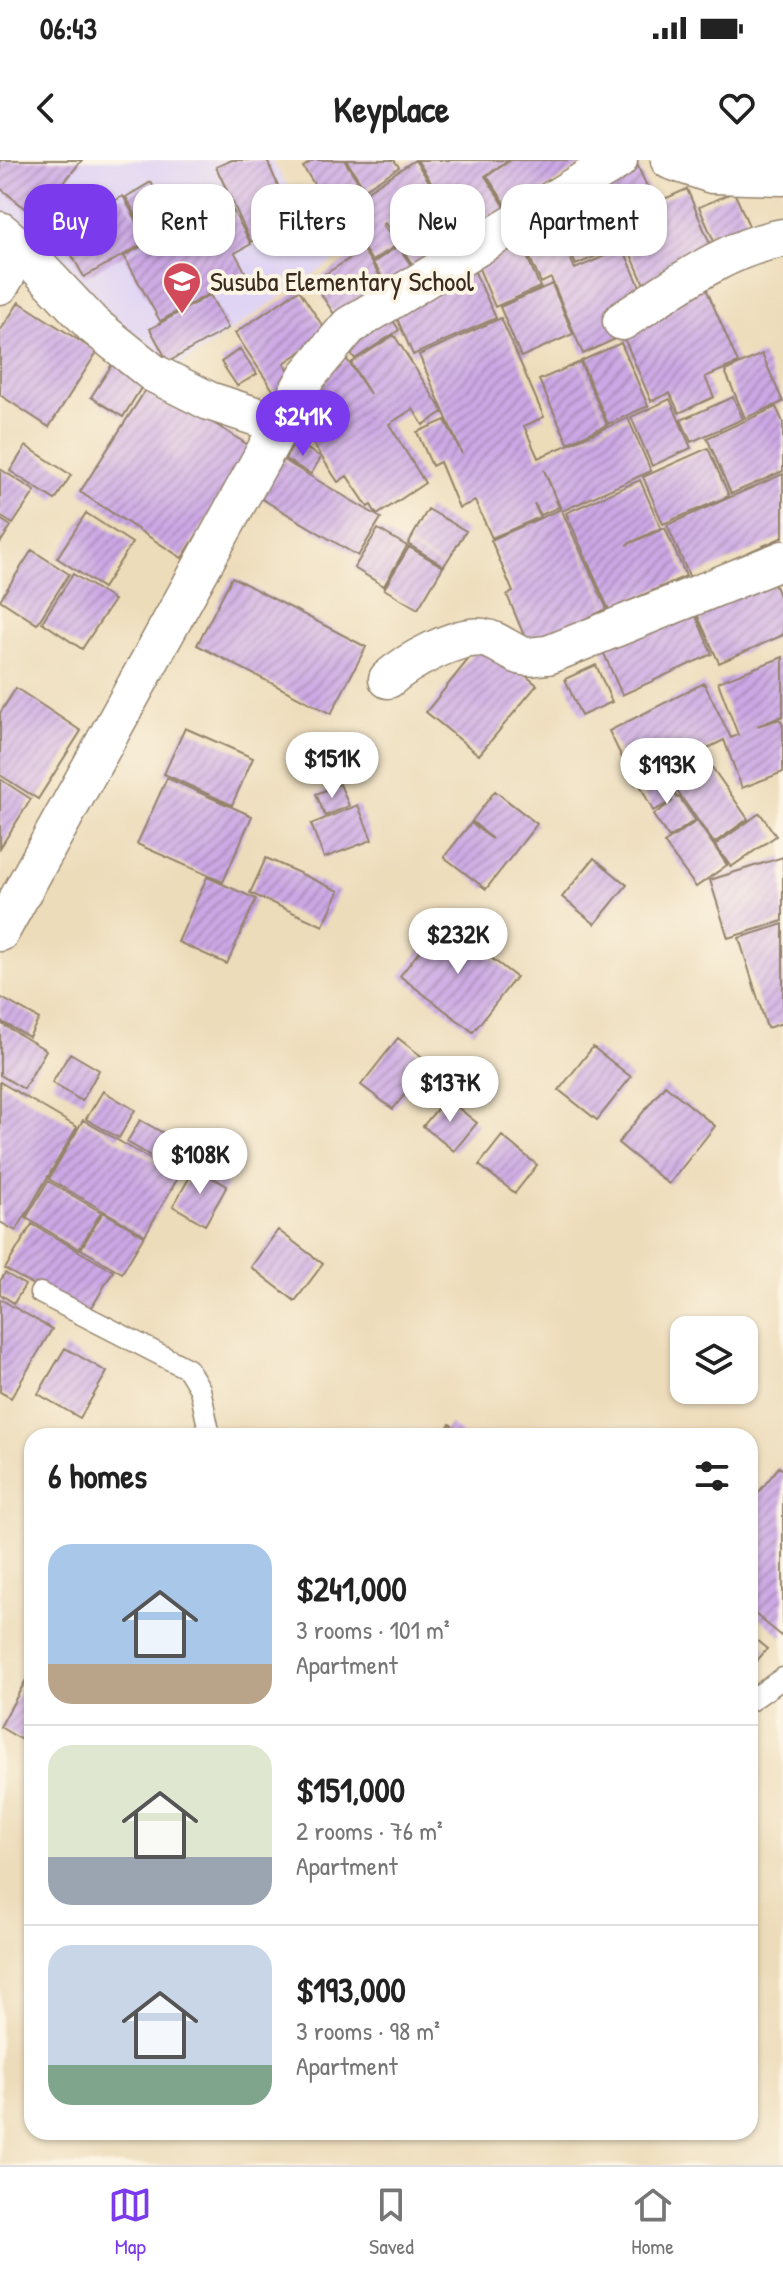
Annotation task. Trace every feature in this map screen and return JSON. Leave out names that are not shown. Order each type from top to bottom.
[{"type":"street","points":[[0,932],[307,376],[349,326],[618,160]]},
{"type":"street","points":[[670,160],[712,174],[783,176]]},
{"type":"street","points":[[622,321],[730,254],[783,238]]},
{"type":"street","points":[[10,240],[93,325],[153,373],[209,401],[282,425]]},
{"type":"street","points":[[0,285],[10,240]]},
{"type":"street","points":[[388,679],[404,666],[457,642],[481,637],[524,656],[548,655],[783,560]]},
{"type":"lane","points":[[40,1293],[188,1369],[200,1389],[208,1428]]},
{"type":"lane","points":[[758,1695],[783,1678]]},
{"type":"shaded area","points":[[0,160],[271,160],[287,184],[251,184],[251,256],[334,256],[336,259],[174,370],[42,256],[117,256],[117,184],[24,184],[24,241],[0,220]]},
{"type":"building","points":[[0,160],[82,160],[63,184],[24,184],[24,207],[0,188]]},
{"type":"building","points":[[232,160],[267,160],[277,184],[251,184],[251,242],[235,208],[235,184],[224,184],[216,167]]},
{"type":"building","points":[[314,160],[344,160],[359,184],[314,184],[303,167]]},
{"type":"building","points":[[346,160],[394,160],[399,167],[373,184],[362,184]]},
{"type":"building","points":[[415,160],[430,184],[390,184],[390,231],[385,223],[383,225],[390,235],[390,249],[372,261],[369,256],[374,256],[374,187]]},
{"type":"building","points":[[417,160],[509,160],[485,176],[501,201],[501,214],[485,225],[485,184],[432,184]]},
{"type":"building","points":[[511,160],[588,160],[552,184],[501,184],[501,197],[487,176]]},
{"type":"building","points":[[636,162],[646,184],[601,184],[599,178]]},
{"type":"building","points":[[687,189],[716,258],[646,289],[632,256],[667,256],[667,198]]},
{"type":"building","points":[[734,192],[754,237],[719,253],[699,207]]},
{"type":"building","points":[[133,193],[133,210],[126,197]]},
{"type":"building","points":[[123,196],[133,214],[133,249],[84,277],[72,256],[117,256],[117,199]]},
{"type":"building","points":[[235,214],[251,244],[235,253]]},
{"type":"building","points":[[501,240],[501,256],[527,256],[540,287],[495,307],[474,256],[485,256],[485,247]]},
{"type":"building","points":[[133,251],[133,256],[235,256],[235,253],[246,273],[160,321],[124,256]]},
{"type":"building","points":[[390,251],[390,256],[405,256],[416,273],[391,290],[373,263]]},
{"type":"building","points":[[354,256],[367,256],[389,290],[340,323],[313,282]]},
{"type":"building","points":[[407,256],[444,256],[418,273]]},
{"type":"building","points":[[529,256],[569,256],[575,269],[605,256],[627,256],[645,298],[622,336],[583,354],[551,278],[541,283]]},
{"type":"building","points":[[572,256],[596,256],[576,265]]},
{"type":"building","points":[[473,268],[496,318],[413,355],[391,305]]},
{"type":"building","points":[[552,284],[573,334],[521,357],[500,307]]},
{"type":"building","points":[[705,286],[738,363],[705,377],[714,397],[679,413],[670,393],[651,401],[618,324]]},
{"type":"building","points":[[299,290],[328,334],[284,363],[295,380],[275,393],[235,333]]},
{"type":"building","points":[[210,295],[228,328],[168,362],[150,329]]},
{"type":"building","points":[[19,302],[97,352],[49,427],[0,395],[0,331]]},
{"type":"building","points":[[388,312],[399,330],[355,359],[344,342]]},
{"type":"building","points":[[501,318],[544,417],[524,426],[538,458],[628,418],[651,471],[562,511],[607,609],[528,645],[507,595],[513,592],[491,540],[561,509],[544,470],[559,507],[541,515],[534,503],[540,517],[492,538],[475,501],[459,508],[440,462],[432,466],[417,432],[445,420],[462,454],[419,355]]},
{"type":"building","points":[[394,335],[443,412],[423,425],[413,409],[389,424],[425,483],[377,515],[347,476],[338,482],[291,410],[346,358],[370,394],[351,363]]},
{"type":"building","points":[[621,343],[648,406],[608,424],[581,361]]},
{"type":"building","points":[[240,349],[257,374],[237,386],[221,362]]},
{"type":"building","points":[[762,354],[783,402],[745,418],[725,371]]},
{"type":"building","points":[[580,362],[607,425],[568,443],[539,380]]},
{"type":"building","points":[[113,363],[144,383],[123,417],[91,397]]},
{"type":"building","points":[[150,383],[253,448],[182,558],[80,492]]},
{"type":"building","points":[[733,397],[743,419],[691,442],[681,420]]},
{"type":"building","points":[[670,399],[691,448],[652,466],[631,417]]},
{"type":"building","points":[[776,407],[783,422],[783,471],[731,494],[707,438]]},
{"type":"building","points":[[295,442],[321,457],[311,474],[285,459]]},
{"type":"building","points":[[26,446],[71,475],[55,500],[10,471]]},
{"type":"building","points":[[708,448],[729,496],[663,524],[643,477]]},
{"type":"building","points":[[280,458],[381,518],[358,556],[257,496]]},
{"type":"building","points":[[0,469],[35,491],[13,524],[0,516]]},
{"type":"building","points":[[783,474],[783,537],[690,578],[667,525]]},
{"type":"building","points":[[640,480],[661,528],[626,545],[665,528],[686,576],[609,610],[566,513]]},
{"type":"building","points":[[428,509],[466,531],[444,566],[408,544]]},
{"type":"building","points":[[86,513],[132,543],[103,588],[57,558]]},
{"type":"building","points":[[0,519],[11,526],[0,543]]},
{"type":"building","points":[[378,529],[407,546],[384,586],[354,568]]},
{"type":"building","points":[[409,547],[443,567],[418,609],[384,589]]},
{"type":"building","points":[[32,550],[69,574],[37,624],[0,600]]},
{"type":"building","points":[[767,567],[783,605],[783,635],[719,663],[691,601]]},
{"type":"building","points":[[73,574],[114,600],[82,649],[42,622]]},
{"type":"building","points":[[232,577],[366,647],[331,714],[197,645]]},
{"type":"building","points":[[689,600],[712,654],[622,695],[598,640]]},
{"type":"building","points":[[483,641],[537,685],[479,755],[426,712]]},
{"type":"building","points":[[783,657],[783,716],[757,726],[780,719],[783,726],[783,772],[742,788],[724,740],[635,784],[609,731],[704,683],[731,738],[738,735],[718,682]]},
{"type":"building","points":[[596,665],[612,702],[581,716],[565,679]]},
{"type":"building","points":[[16,688],[81,731],[38,799],[0,775],[0,713]]},
{"type":"building","points":[[185,728],[253,758],[232,805],[164,774]]},
{"type":"building","points":[[707,760],[748,819],[714,843],[672,784]]},
{"type":"building","points":[[665,775],[677,798],[695,820],[669,838],[653,815],[673,801],[653,811],[641,787]]},
{"type":"building","points":[[167,778],[252,816],[223,882],[137,844]]},
{"type":"building","points":[[0,779],[31,799],[0,848]]},
{"type":"building","points":[[340,784],[349,806],[325,816],[316,794]]},
{"type":"building","points":[[495,791],[537,824],[486,889],[444,857],[471,823],[492,839],[472,821]]},
{"type":"building","points":[[358,805],[372,840],[324,858],[311,824]]},
{"type":"building","points":[[760,813],[776,836],[731,867],[715,845]]},
{"type":"building","points":[[697,821],[727,865],[696,887],[664,843]]},
{"type":"building","points":[[783,857],[783,921],[728,938],[710,880]]},
{"type":"building","points":[[266,858],[339,891],[323,926],[250,893]]},
{"type":"building","points":[[594,858],[627,885],[595,924],[562,897]]},
{"type":"building","points":[[207,877],[256,899],[227,964],[178,942]]},
{"type":"building","points":[[443,921],[516,977],[473,1032],[400,976]]},
{"type":"building","points":[[783,924],[783,1023],[767,1028],[739,938]]},
{"type":"building","points":[[0,997],[39,1019],[29,1037],[0,1021]]},
{"type":"building","points":[[0,1023],[46,1050],[24,1089],[0,1075]]},
{"type":"building","points":[[398,1038],[430,1063],[393,1109],[361,1085]]},
{"type":"building","points":[[593,1047],[631,1077],[597,1120],[559,1090]]},
{"type":"building","points":[[70,1053],[99,1070],[82,1101],[52,1083]]},
{"type":"building","points":[[0,1082],[77,1127],[16,1231],[0,1222]]},
{"type":"building","points":[[665,1085],[715,1126],[669,1184],[618,1143]]},
{"type":"building","points":[[103,1091],[135,1110],[119,1138],[86,1119]]},
{"type":"building","points":[[446,1098],[477,1123],[454,1151],[423,1126]]},
{"type":"building","points":[[83,1120],[179,1176],[145,1235],[49,1179]]},
{"type":"building","points":[[140,1120],[174,1139],[161,1162],[127,1142]]},
{"type":"building","points":[[502,1136],[537,1165],[515,1193],[479,1165]]},
{"type":"building","points":[[195,1168],[227,1186],[205,1225],[173,1206]]},
{"type":"building","points":[[48,1181],[101,1212],[79,1249],[26,1218]]},
{"type":"building","points":[[103,1212],[144,1236],[122,1273],[81,1249]]},
{"type":"building","points":[[32,1224],[113,1271],[87,1316],[5,1269]]},
{"type":"building","points":[[278,1230],[323,1264],[295,1301],[251,1267]]},
{"type":"building","points":[[5,1273],[25,1285],[14,1303],[0,1294],[0,1281]]},
{"type":"building","points":[[0,1299],[52,1329],[11,1398],[0,1392]]},
{"type":"building","points":[[65,1348],[107,1372],[80,1418],[38,1394]]},
{"type":"building","points":[[779,1467],[783,1470],[783,1637],[758,1617],[758,1493]]},
{"type":"building","points":[[758,1642],[767,1649],[758,1660]]},
{"type":"building","points":[[24,1684],[24,1741],[0,1727]]},
{"type":"place","name":"Susuba Elementary School","points":[[182,315]]}]
